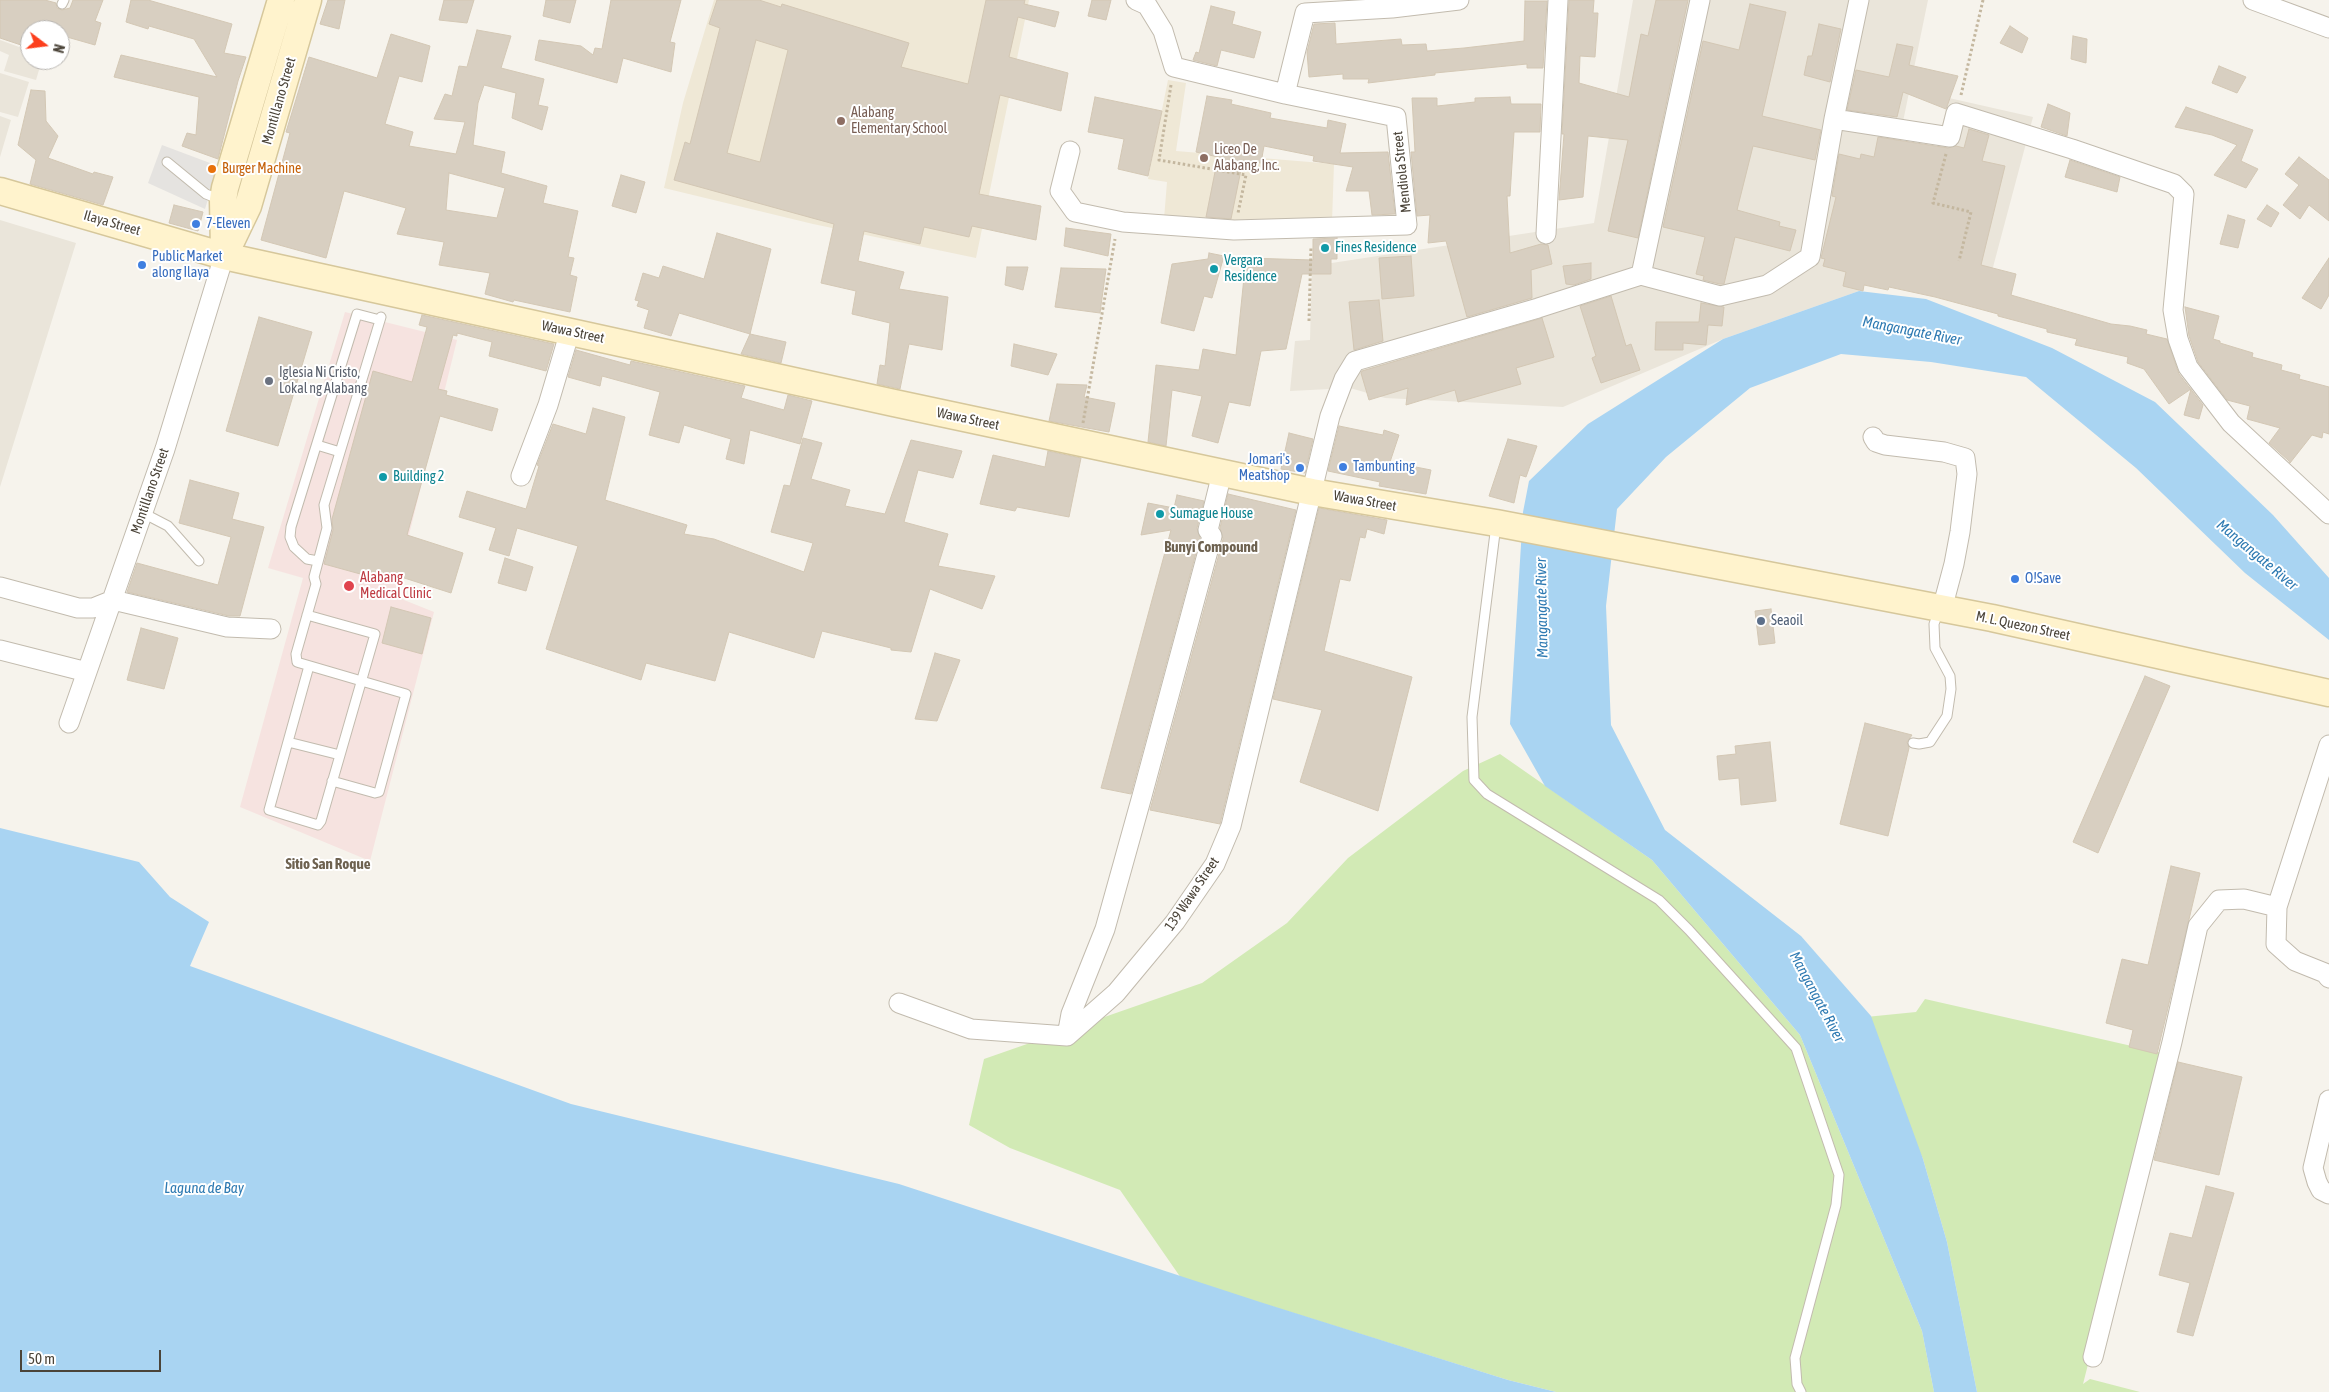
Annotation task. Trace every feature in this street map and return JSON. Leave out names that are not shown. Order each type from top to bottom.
[{"type":"main road","name":"Montillano Street","points":[[224,256],[281,0]]},
{"type":"main road","name":"Montillano Street","points":[[235,203],[308,0]]},
{"type":"main road","name":"Ilaya Street","points":[[0,191],[224,256]]},
{"type":"main road","name":"Wawa Street","points":[[224,256],[1312,492],[1503,524],[1716,566]]},
{"type":"main road","name":"M. L. Quezon Street","points":[[1716,566],[1992,618],[2329,693]]},
{"type":"street","points":[[1136,0],[1147,5],[1163,31],[1174,67]]},
{"type":"street","points":[[1285,94],[1305,13],[1392,8],[1459,0]]},
{"type":"street","points":[[1546,234],[1558,0]]},
{"type":"street","points":[[1700,0],[1641,275],[1720,296],[1767,285],[1810,257],[1834,118],[1859,0]]},
{"type":"street","points":[[2253,0],[2329,28]]},
{"type":"street","name":"Mendiola Street","points":[[1070,151],[1060,191],[1076,212],[1118,222],[1234,230],[1407,225],[1396,117],[1285,94],[1174,67]]},
{"type":"street","points":[[1834,118],[1950,137],[1956,113],[2072,149],[2174,184],[2184,194],[2173,310],[2178,339],[2188,366],[2231,423],[2329,514]]},
{"type":"street","name":"Montillano Street","points":[[69,723],[165,449],[224,256]]},
{"type":"street","name":"139 Wawa Street","points":[[1067,1036],[1116,993],[1175,922],[1215,864],[1231,826],[1330,416],[1344,378],[1355,361],[1547,306],[1641,275]]},
{"type":"street","points":[[521,476],[548,405],[570,331]]},
{"type":"street","points":[[1872,437],[1876,442],[1885,445],[1944,452],[1966,458],[1967,474],[1960,532],[1954,564],[1940,609]]},
{"type":"street","points":[[899,1003],[971,1029],[1067,1036],[1071,1014],[1105,929],[1142,796],[1212,536],[1208,530],[1222,473]]},
{"type":"street","points":[[0,587],[78,608],[93,608],[112,600],[227,627],[271,629]]},
{"type":"street","points":[[0,650],[87,672]]},
{"type":"street","points":[[2329,745],[2277,907],[2276,944],[2295,961],[2325,974],[2329,978]]},
{"type":"street","points":[[2093,1358],[2172,1042],[2198,926],[2219,900],[2244,899],[2277,907]]},
{"type":"street","points":[[2329,1100],[2314,1168],[2321,1190],[2329,1194]]},
{"type":"lane","points":[[167,162],[206,194],[235,203]]},
{"type":"lane","points":[[318,562],[308,559],[294,547],[290,537],[291,527],[357,314],[380,319],[324,505],[327,528],[318,562],[314,577],[316,584],[296,654],[297,662],[406,694],[379,792],[375,793],[332,781]]},
{"type":"lane","points":[[317,445],[340,452]]},
{"type":"lane","points":[[143,513],[168,526],[199,561]]},
{"type":"lane","points":[[1503,524],[1472,717],[1474,780],[1487,794],[1659,900],[1689,930],[1796,1048],[1839,1175],[1836,1205],[1795,1358],[1797,1384],[1801,1392]]},
{"type":"lane","points":[[1913,743],[1930,742],[1947,716],[1951,689],[1950,676],[1935,648],[1934,624],[1940,609]]},
{"type":"lane","points":[[307,615],[375,634],[318,825],[269,810],[309,666]]},
{"type":"lane","points":[[288,742],[340,755]]},
{"type":"path","points":[[1956,113],[1983,0]]},
{"type":"path","points":[[1174,67],[1159,160],[1246,175],[1234,230]]},
{"type":"path","points":[[1950,137],[1933,203],[1971,212],[1959,261]]},
{"type":"path","points":[[1080,443],[1118,222]]},
{"type":"path","points":[[1309,321],[1312,228]]},
{"type":"shaded area","name":"Alabang Elementary School","points":[[714,0],[1029,0],[976,258],[813,224],[664,188],[683,103]]},
{"type":"shaded area","points":[[1633,0],[1928,0],[1898,146],[1859,291],[1723,339],[1563,407],[1385,398],[1350,388],[1290,391],[1295,341],[1310,340],[1312,266],[1594,223]]},
{"type":"shaded area","points":[[0,40],[20,47],[20,70],[39,70],[36,80],[4,71],[9,55],[0,51]]},
{"type":"shaded area","points":[[0,73],[29,82],[18,117],[0,112]]},
{"type":"shaded area","name":"Liceo De Alabang, Inc.","points":[[1168,80],[1186,83],[1176,151],[1334,164],[1332,222],[1234,230],[1164,219],[1167,182],[1148,179]]},
{"type":"shaded area","points":[[1949,98],[2033,117],[1984,301],[1902,282]]},
{"type":"shaded area","points":[[0,116],[11,120],[0,157]]},
{"type":"shaded area","points":[[162,145],[218,166],[205,209],[148,183]]},
{"type":"shaded area","points":[[0,220],[76,243],[0,487]]},
{"type":"shaded area","name":"Alabang Medical Clinic","points":[[345,312],[457,340],[394,596],[434,612],[370,861],[240,807],[303,578],[268,568]]},
{"type":"green space","points":[[1500,754],[1652,860],[1800,1035],[1922,1331],[1934,1392],[1556,1392],[1508,1380],[1181,1278],[1120,1190],[1010,1148],[969,1125],[984,1059],[1202,983],[1287,923],[1348,858],[1463,771]]},
{"type":"green space","points":[[1925,999],[2167,1054],[2083,1384],[2090,1379],[2140,1392],[1977,1392],[1947,1242],[1923,1159],[1856,1018],[1916,1012]]},
{"type":"water","name":"Mangangate River","points":[[1859,291],[1926,299],[2052,348],[2155,402],[2273,515],[2329,578],[2329,640],[2245,573],[2136,468],[2026,377],[1931,362],[1841,354],[1750,388],[1666,457],[1617,509],[1606,606],[1611,725],[1665,830],[1801,936],[1871,1016],[1923,1159],[1947,1242],[1977,1392],[1934,1392],[1922,1331],[1800,1035],[1652,860],[1545,786],[1510,724],[1523,512],[1529,481],[1588,424],[1723,339]]},
{"type":"water","name":"Laguna de Bay","points":[[0,828],[139,862],[170,897],[209,922],[190,966],[571,1104],[899,1184],[1260,1302],[1508,1380],[1556,1392],[0,1392]]},
{"type":"building","points":[[0,0],[45,0],[56,3],[57,8],[62,10],[70,8],[73,0],[103,0],[95,21],[101,23],[95,45],[70,38],[70,20],[20,20],[20,45],[0,38]]},
{"type":"building","points":[[131,0],[148,0],[232,24],[224,53],[246,57],[218,159],[182,146],[187,133],[196,135],[199,97],[114,77],[121,55],[217,77],[194,39],[149,26],[148,29],[126,22]]},
{"type":"building","points":[[328,0],[345,0],[339,29],[320,24]]},
{"type":"building","points":[[444,0],[474,0],[467,23],[439,20]]},
{"type":"building","points":[[546,0],[576,0],[570,23],[543,16]]},
{"type":"building","points":[[611,0],[681,0],[670,42],[675,43],[671,72],[623,58],[617,83],[535,60],[539,40],[581,46],[593,55],[595,48],[602,49]]},
{"type":"building","name":"Alabang Elementary School","points":[[717,0],[759,0],[781,7],[782,4],[909,43],[901,67],[968,84],[986,0],[1025,0],[1024,4],[1059,12],[1055,27],[1018,17],[1009,57],[1068,73],[1061,111],[1000,95],[979,194],[1041,206],[1036,240],[972,226],[969,237],[924,227],[920,244],[864,231],[858,261],[904,272],[899,289],[948,297],[942,350],[909,344],[900,389],[877,384],[880,365],[885,366],[890,323],[852,314],[856,291],[821,283],[834,224],[674,180],[685,142],[690,144],[720,28],[709,24]],"holes":[[[756,40],[788,50],[760,162],[727,153]]]},
{"type":"building","points":[[1092,0],[1111,0],[1106,20],[1088,16]]},
{"type":"building","points":[[1569,0],[1594,0],[1593,13],[1598,13],[1595,57],[1580,56],[1579,83],[1629,97],[1641,34],[1648,36],[1656,0],[1688,0],[1638,238],[1608,231],[1628,140],[1588,136],[1583,197],[1559,200],[1564,134],[1562,134]]},
{"type":"building","points":[[1525,1],[1547,1],[1543,68],[1527,68],[1527,64],[1435,73],[1435,75],[1368,83],[1369,79],[1343,79],[1343,74],[1309,77],[1307,52],[1314,24],[1335,23],[1336,44],[1401,39],[1402,45],[1426,44],[1427,51],[1464,48],[1524,41]]},
{"type":"building","points":[[1750,4],[1786,12],[1762,116],[1821,130],[1815,160],[1753,146],[1737,210],[1780,222],[1779,226],[1796,230],[1790,251],[1735,237],[1724,284],[1720,284],[1703,280],[1704,276],[1696,274],[1705,237],[1663,227],[1703,41],[1739,50]]},
{"type":"building","points":[[1211,6],[1235,12],[1232,24],[1261,32],[1254,58],[1221,50],[1217,66],[1193,60],[1196,52],[1199,53]]},
{"type":"building","points":[[1819,24],[1841,29],[1830,82],[1804,75],[1808,56],[1812,56]]},
{"type":"building","points":[[2010,26],[2028,38],[2022,53],[2000,43]]},
{"type":"building","points":[[477,30],[511,36],[501,68],[544,79],[538,105],[548,107],[542,130],[512,118],[516,93],[484,85],[478,103],[473,145],[505,152],[501,173],[547,186],[543,203],[578,211],[568,257],[574,258],[570,275],[577,277],[570,312],[514,300],[513,302],[485,294],[490,273],[439,265],[444,242],[397,234],[406,208],[344,191],[326,258],[261,240],[290,133],[286,132],[309,57],[377,78],[391,34],[430,46],[422,82],[399,76],[385,124],[413,132],[409,146],[456,154],[465,122],[434,119],[445,94],[452,96],[459,66],[467,67]],"holes":[[[449,173],[505,188],[497,218],[446,210]]]},
{"type":"building","points":[[2073,36],[2087,39],[2086,63],[2071,59]]},
{"type":"building","points":[[1897,44],[1913,47],[1909,65],[1958,76],[1946,109],[1903,92],[1897,117],[1847,110],[1856,70],[1889,77]]},
{"type":"building","points":[[2219,66],[2246,77],[2237,93],[2212,83]]},
{"type":"building","points":[[31,90],[45,91],[46,121],[58,136],[48,158],[93,174],[94,172],[113,177],[103,205],[30,184],[36,160],[18,145]]},
{"type":"building","points":[[1207,96],[1232,100],[1231,104],[1271,113],[1270,118],[1327,128],[1328,120],[1346,124],[1340,153],[1388,152],[1395,214],[1372,215],[1369,191],[1346,191],[1353,167],[1313,161],[1314,156],[1264,146],[1261,163],[1243,160],[1231,219],[1206,217],[1218,157],[1196,152]]},
{"type":"building","points":[[1095,97],[1162,111],[1148,176],[1118,169],[1124,139],[1088,132]]},
{"type":"building","points":[[1510,97],[1511,104],[1541,104],[1540,132],[1514,132],[1510,196],[1507,196],[1510,253],[1541,244],[1548,245],[1552,264],[1531,270],[1532,298],[1467,317],[1446,241],[1428,243],[1430,215],[1417,216],[1411,152],[1415,152],[1412,98],[1437,98],[1437,106],[1475,102],[1475,98]]},
{"type":"building","points":[[2048,104],[2070,113],[2067,136],[2041,127]]},
{"type":"building","points":[[2186,107],[2253,130],[2241,161],[2258,169],[2246,188],[2214,175],[2237,145],[2212,135],[2175,127]]},
{"type":"building","points":[[1969,129],[1989,135],[1982,161],[2005,166],[1981,265],[2016,274],[2011,295],[2111,324],[2147,330],[2146,334],[2167,339],[2179,374],[2191,389],[2169,404],[2144,369],[2127,363],[2128,357],[2075,345],[2077,339],[2047,332],[2047,329],[1935,297],[1889,287],[1888,290],[1864,285],[1863,291],[1843,286],[1846,272],[1823,266],[1825,259],[1821,258],[1836,197],[1832,196],[1839,154],[1860,159],[1861,154],[1874,157],[1878,137],[1948,148],[1956,146],[1964,148]]},
{"type":"building","points":[[2299,157],[2329,180],[2329,221],[2309,205],[2300,219],[2283,205],[2299,185],[2285,174]]},
{"type":"building","points":[[2070,160],[2120,177],[2117,192],[2065,177]]},
{"type":"building","points":[[621,175],[645,182],[636,213],[612,206]]},
{"type":"building","points":[[174,205],[203,212],[198,231],[169,223]]},
{"type":"building","points":[[2267,205],[2279,213],[2271,227],[2257,219]]},
{"type":"building","points":[[2228,215],[2245,220],[2238,248],[2220,244]]},
{"type":"building","points":[[1066,228],[1111,234],[1108,256],[1064,246]]},
{"type":"building","points":[[717,233],[771,249],[750,334],[679,313],[671,336],[644,328],[649,310],[637,306],[639,301],[635,300],[643,273],[659,278],[663,266],[704,279]]},
{"type":"building","points":[[1337,238],[1337,259],[1331,259],[1331,274],[1302,274],[1286,349],[1261,351],[1250,406],[1229,402],[1218,443],[1192,436],[1202,396],[1172,390],[1166,446],[1148,442],[1156,365],[1199,370],[1203,349],[1236,355],[1246,258],[1313,260],[1313,239]]},
{"type":"building","points":[[1209,253],[1224,256],[1212,298],[1204,296],[1194,331],[1161,323],[1172,264],[1208,259]]},
{"type":"building","points":[[1411,256],[1414,296],[1382,299],[1379,258]]},
{"type":"building","points":[[2329,258],[2329,295],[2321,309],[2302,298]]},
{"type":"building","points":[[1591,263],[1591,279],[1574,285],[1566,284],[1563,266]]},
{"type":"building","points":[[1007,267],[1028,267],[1023,290],[1005,285]]},
{"type":"building","points":[[1061,268],[1106,269],[1100,313],[1055,307]]},
{"type":"building","points":[[1611,296],[1626,346],[1631,344],[1640,370],[1601,383],[1592,358],[1596,356],[1580,306]]},
{"type":"building","points":[[1379,300],[1383,341],[1354,350],[1349,302]]},
{"type":"building","points":[[1701,303],[1724,307],[1722,326],[1708,325],[1706,345],[1683,343],[1683,350],[1655,350],[1656,322],[1699,322]]},
{"type":"building","points":[[2185,307],[2219,316],[2213,339],[2220,341],[2220,343],[2253,353],[2252,357],[2282,365],[2281,370],[2300,375],[2299,379],[2329,387],[2329,434],[2323,432],[2322,438],[2312,435],[2290,463],[2269,443],[2280,428],[2247,419],[2250,406],[2227,400],[2198,362],[2189,336]]},
{"type":"building","name":"Building 2","points":[[422,315],[554,344],[546,371],[489,356],[492,342],[457,333],[457,336],[453,335],[438,389],[447,391],[446,395],[498,409],[492,431],[440,416],[407,535],[463,553],[451,593],[395,575],[393,583],[324,564],[333,530],[332,519],[373,371],[412,382],[427,327],[419,325]]},
{"type":"building","name":"Iglesia Ni Cristo, Lokal ng Alabang","points":[[259,317],[312,332],[278,446],[226,431]]},
{"type":"building","points":[[1542,318],[1554,357],[1516,368],[1521,384],[1458,402],[1455,390],[1406,405],[1408,388],[1369,400],[1362,371]]},
{"type":"building","points":[[750,334],[786,342],[781,363],[741,354]]},
{"type":"building","points":[[1014,344],[1057,354],[1048,375],[1011,366]]},
{"type":"building","points":[[576,350],[630,365],[631,361],[745,386],[741,398],[784,410],[788,395],[812,401],[800,444],[750,430],[744,464],[726,459],[731,439],[684,425],[679,443],[649,435],[660,392],[602,376],[600,386],[568,377]]},
{"type":"building","points":[[1057,384],[1087,385],[1084,397],[1115,403],[1109,432],[1049,421]]},
{"type":"building","points":[[2191,389],[2203,405],[2199,419],[2184,415]]},
{"type":"building","points":[[593,408],[625,417],[605,500],[687,525],[684,534],[714,539],[804,572],[813,543],[771,532],[784,485],[790,486],[803,438],[822,443],[811,479],[850,490],[845,506],[885,514],[911,440],[962,451],[953,478],[918,470],[904,522],[948,534],[938,566],[995,576],[982,609],[930,589],[911,652],[891,650],[891,648],[822,631],[814,658],[729,632],[715,681],[646,663],[641,680],[546,649],[578,546],[517,528],[509,556],[489,550],[496,528],[459,517],[467,491],[526,509],[539,466],[537,465],[553,424],[586,434]]},
{"type":"building","points":[[1339,426],[1383,435],[1384,430],[1399,435],[1390,462],[1431,470],[1426,494],[1379,486],[1380,482],[1328,471]]},
{"type":"building","points":[[1289,433],[1313,439],[1305,473],[1281,469]]},
{"type":"building","points":[[1508,439],[1537,446],[1526,477],[1520,475],[1514,503],[1489,496]]},
{"type":"building","points":[[1048,451],[1081,458],[1069,517],[1017,507],[1015,511],[980,504],[993,455],[1045,467]]},
{"type":"building","points":[[190,480],[239,493],[232,519],[264,527],[240,616],[229,616],[127,592],[137,563],[218,585],[231,537],[179,523]]},
{"type":"building","points":[[1228,494],[1296,510],[1220,824],[1150,810],[1223,539],[1220,528]]},
{"type":"building","points":[[1177,495],[1204,501],[1197,528],[1200,538],[1131,794],[1101,788],[1171,530],[1141,535],[1148,503],[1174,508]]},
{"type":"building","points":[[1319,508],[1387,520],[1384,534],[1367,529],[1365,538],[1360,537],[1350,581],[1340,579],[1324,651],[1412,677],[1378,811],[1300,782],[1322,710],[1273,699]]},
{"type":"building","points":[[505,558],[533,567],[526,591],[498,583]]},
{"type":"building","points":[[391,607],[431,618],[422,654],[382,643]]},
{"type":"building","points":[[1771,609],[1775,643],[1759,645],[1755,611]]},
{"type":"building","points":[[141,628],[178,638],[164,689],[127,680]]},
{"type":"building","points":[[935,653],[960,660],[937,721],[915,719]]},
{"type":"building","points":[[2145,676],[2170,686],[2098,853],[2073,842]]},
{"type":"building","points":[[1865,723],[1912,735],[1907,742],[1909,748],[1888,836],[1840,824]]},
{"type":"building","points":[[1770,742],[1776,801],[1741,805],[1739,778],[1719,780],[1717,756],[1736,754],[1735,746]]},
{"type":"building","points":[[2171,866],[2200,873],[2157,1054],[2129,1047],[2133,1030],[2106,1023],[2122,959],[2148,965]]},
{"type":"building","points":[[2178,1062],[2242,1077],[2219,1175],[2154,1160]]},
{"type":"building","points":[[2206,1186],[2234,1193],[2193,1336],[2177,1332],[2190,1283],[2159,1275],[2170,1233],[2192,1238]]},
{"type":"place","name":"Alabang Elementary School","points":[[841,121]]},
{"type":"place","name":"Liceo De Alabang, Inc.","points":[[1204,158]]},
{"type":"place","name":"Burger Machine","points":[[212,169]]},
{"type":"place","name":"7-Eleven","points":[[196,224]]},
{"type":"place","name":"Fines Residence","points":[[1325,248]]},
{"type":"place","name":"Public Market along Ilaya","points":[[142,265]]},
{"type":"place","name":"Vergara Residence","points":[[1214,269]]},
{"type":"place","name":"Iglesia Ni Cristo, Lokal ng Alabang","points":[[269,381]]},
{"type":"place","name":"Tambunting","points":[[1343,467]]},
{"type":"place","name":"Jomari's Meatshop","points":[[1300,468]]},
{"type":"place","name":"Building 2","points":[[383,477]]},
{"type":"place","name":"Sumague House","points":[[1160,514]]},
{"type":"place","name":"O!Save","points":[[2015,579]]},
{"type":"place","name":"Alabang Medical Clinic","points":[[349,586]]},
{"type":"place","name":"Seaoil","points":[[1761,621]]},
{"type":"district","name":"Bunyi Compound","points":[[1211,547]]},
{"type":"district","name":"Sitio San Roque","points":[[328,864]]}]
